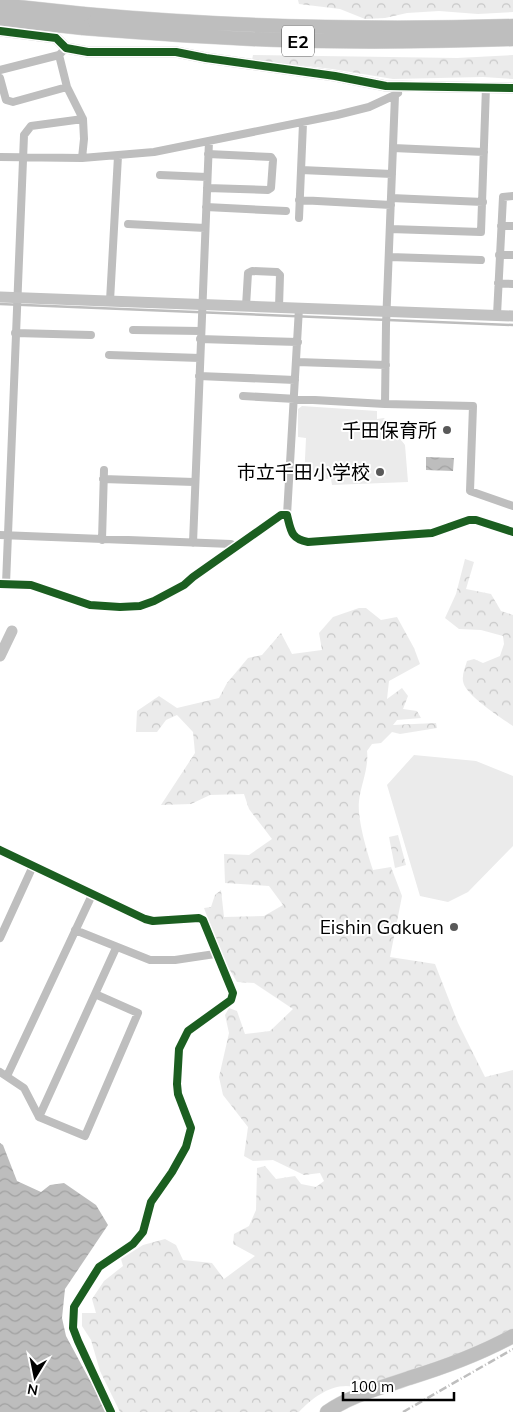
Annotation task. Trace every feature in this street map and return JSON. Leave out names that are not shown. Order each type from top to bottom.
[{"type":"highway","name":"E2","points":[[0,5],[84,21],[217,38],[410,42],[513,39]]},
{"type":"highway","name":"E2","points":[[0,19],[170,22],[312,28],[513,26]]},
{"type":"highway","points":[[327,1412],[348,1399],[454,1364],[488,1350],[513,1336]]},
{"type":"street","points":[[17,0],[6,32],[56,38]]},
{"type":"street","points":[[53,2],[56,38],[63,51],[67,87],[83,119],[84,139],[82,158]]},
{"type":"street","points":[[0,70],[63,51],[176,52],[335,76],[386,86],[513,88]]},
{"type":"street","points":[[0,78],[6,100],[13,102],[67,87]]},
{"type":"street","points":[[0,156],[82,158],[154,152],[303,123],[369,107],[394,95],[407,86]]},
{"type":"street","points":[[390,229],[481,232],[486,87]]},
{"type":"street","points":[[385,404],[394,95]]},
{"type":"street","points":[[83,119],[31,126],[24,135],[16,334],[3,535],[3,584],[31,585],[99,606],[140,606],[154,601],[184,585],[281,515],[287,515]]},
{"type":"street","points":[[299,218],[303,123]]},
{"type":"street","points":[[193,543],[209,141]]},
{"type":"street","points":[[393,148],[484,152]]},
{"type":"street","points":[[207,188],[268,190],[271,188],[273,160],[271,156],[208,154]]},
{"type":"street","points":[[110,301],[118,156]]},
{"type":"street","points":[[301,170],[392,174]]},
{"type":"street","points":[[160,175],[208,176]]},
{"type":"street","points":[[497,315],[500,226],[503,197],[513,196]]},
{"type":"street","points":[[300,200],[482,202]]},
{"type":"street","points":[[206,208],[286,211]]},
{"type":"street","points":[[128,224],[205,228]]},
{"type":"street","points":[[500,226],[513,226]]},
{"type":"street","points":[[499,255],[513,255]]},
{"type":"street","points":[[390,256],[481,260]]},
{"type":"street","points":[[246,306],[248,273],[252,271],[277,272],[280,275],[279,307]]},
{"type":"street","points":[[498,283],[513,284]]},
{"type":"street","points":[[0,297],[17,302],[110,301],[202,310],[246,306],[279,307],[299,313],[387,317],[513,316]]},
{"type":"street","points":[[299,313],[287,515],[291,532],[300,540],[308,542],[432,533],[469,520],[476,520],[513,532]]},
{"type":"street","points":[[133,330],[298,342]]},
{"type":"street","points":[[16,334],[91,335]]},
{"type":"street","points":[[109,355],[200,358]]},
{"type":"street","points":[[297,362],[386,365]]},
{"type":"street","points":[[199,376],[295,380]]},
{"type":"street","points":[[243,396],[385,404],[473,406],[470,491],[513,506]]},
{"type":"street","points":[[102,540],[104,470]]},
{"type":"street","points":[[103,479],[194,482]]},
{"type":"street","points":[[3,535],[231,544],[236,547]]},
{"type":"street","points":[[0,656],[12,631]]},
{"type":"street","points":[[0,850],[92,895],[153,921],[199,918],[203,920],[215,954],[233,994],[231,1000],[188,1031],[178,1049],[178,1094],[191,1128],[186,1147],[172,1172],[151,1202],[142,1232],[133,1244],[99,1267],[74,1306],[73,1328],[111,1412]]},
{"type":"street","points":[[0,938],[33,866]]},
{"type":"street","points":[[8,1076],[92,895]]},
{"type":"street","points":[[75,930],[150,960],[175,960],[215,954]]},
{"type":"street","points":[[39,1116],[116,948]]},
{"type":"street","points":[[0,1072],[24,1088],[39,1116],[85,1136],[138,1013],[95,994]]},
{"type":"green space","points":[[298,0],[513,0],[513,12],[478,14],[439,11],[365,19],[340,9],[299,4]]},
{"type":"green space","points":[[253,55],[457,58],[513,55],[513,79],[483,77],[393,79],[332,69],[252,60]]},
{"type":"green space","points":[[302,406],[377,411],[377,419],[384,418],[405,445],[408,482],[332,485],[331,479],[304,479],[306,438],[298,437],[298,409]]},
{"type":"green space","points":[[465,559],[474,562],[466,589],[491,594],[501,611],[513,615],[513,726],[476,699],[463,681],[463,673],[467,661],[474,659],[483,663],[500,656],[504,644],[503,636],[481,630],[459,629],[445,618],[456,594]]},
{"type":"green space","points":[[359,608],[366,608],[381,620],[397,617],[414,648],[420,664],[389,681],[387,699],[402,688],[408,696],[403,709],[417,711],[421,718],[397,720],[393,725],[436,723],[437,728],[400,734],[392,732],[381,743],[372,744],[367,751],[367,764],[359,801],[363,836],[373,870],[391,867],[402,896],[390,957],[435,964],[458,1023],[485,1077],[513,1070],[513,1333],[500,1342],[362,1388],[346,1386],[333,1388],[314,1398],[299,1412],[120,1412],[100,1371],[91,1340],[82,1326],[82,1313],[96,1313],[92,1299],[104,1281],[123,1266],[121,1259],[143,1245],[165,1239],[176,1245],[183,1260],[212,1263],[224,1279],[255,1256],[233,1244],[234,1234],[249,1226],[256,1210],[257,1168],[265,1166],[276,1179],[295,1176],[301,1184],[316,1187],[324,1181],[320,1173],[304,1175],[273,1160],[253,1161],[244,1156],[248,1127],[223,1095],[219,1077],[229,1033],[225,1015],[229,1008],[237,1011],[245,1034],[270,1031],[293,1009],[254,983],[237,982],[222,957],[204,908],[211,907],[215,895],[221,890],[224,917],[264,916],[283,905],[269,886],[225,883],[224,854],[249,855],[272,839],[249,809],[244,794],[210,795],[191,804],[161,805],[195,753],[193,732],[177,715],[166,720],[157,732],[136,732],[137,711],[159,696],[177,708],[219,698],[227,683],[248,658],[262,655],[281,633],[292,654],[322,650],[319,633],[333,617]]},
{"type":"green space","points":[[414,755],[476,761],[513,776],[513,846],[468,892],[448,902],[420,896],[387,785]]},
{"type":"green space","points":[[398,835],[406,865],[395,868],[389,837]]},
{"type":"water","points":[[426,457],[454,458],[453,471],[426,470]]},
{"type":"water","points":[[0,1143],[3,1145],[17,1181],[41,1192],[50,1185],[64,1183],[96,1205],[108,1225],[65,1289],[62,1318],[66,1336],[107,1412],[0,1412]]},
{"type":"waterway","points":[[0,304],[513,325]]},
{"type":"railway","points":[[403,1412],[513,1349]]},
{"type":"cycle path","points":[[0,31],[56,38],[66,48],[88,52],[176,52],[335,76],[386,86],[513,88]]},
{"type":"cycle path","points":[[0,584],[31,585],[90,605],[140,606],[154,601],[184,585],[281,515],[287,515],[291,530],[295,536],[302,541],[308,542],[432,533],[469,520],[476,520],[513,532]]},
{"type":"cycle path","points":[[0,850],[145,919],[153,921],[199,918],[203,920],[233,993],[231,1000],[188,1031],[179,1049],[178,1094],[191,1128],[186,1147],[172,1172],[151,1202],[143,1232],[133,1244],[99,1267],[74,1307],[73,1328],[111,1412]]},
{"type":"place","name":"千田保育所","points":[[447,430]]},
{"type":"place","name":"市立千田小学校","points":[[380,472]]},
{"type":"place","name":"Eishin Gakuen","points":[[454,927]]}]
